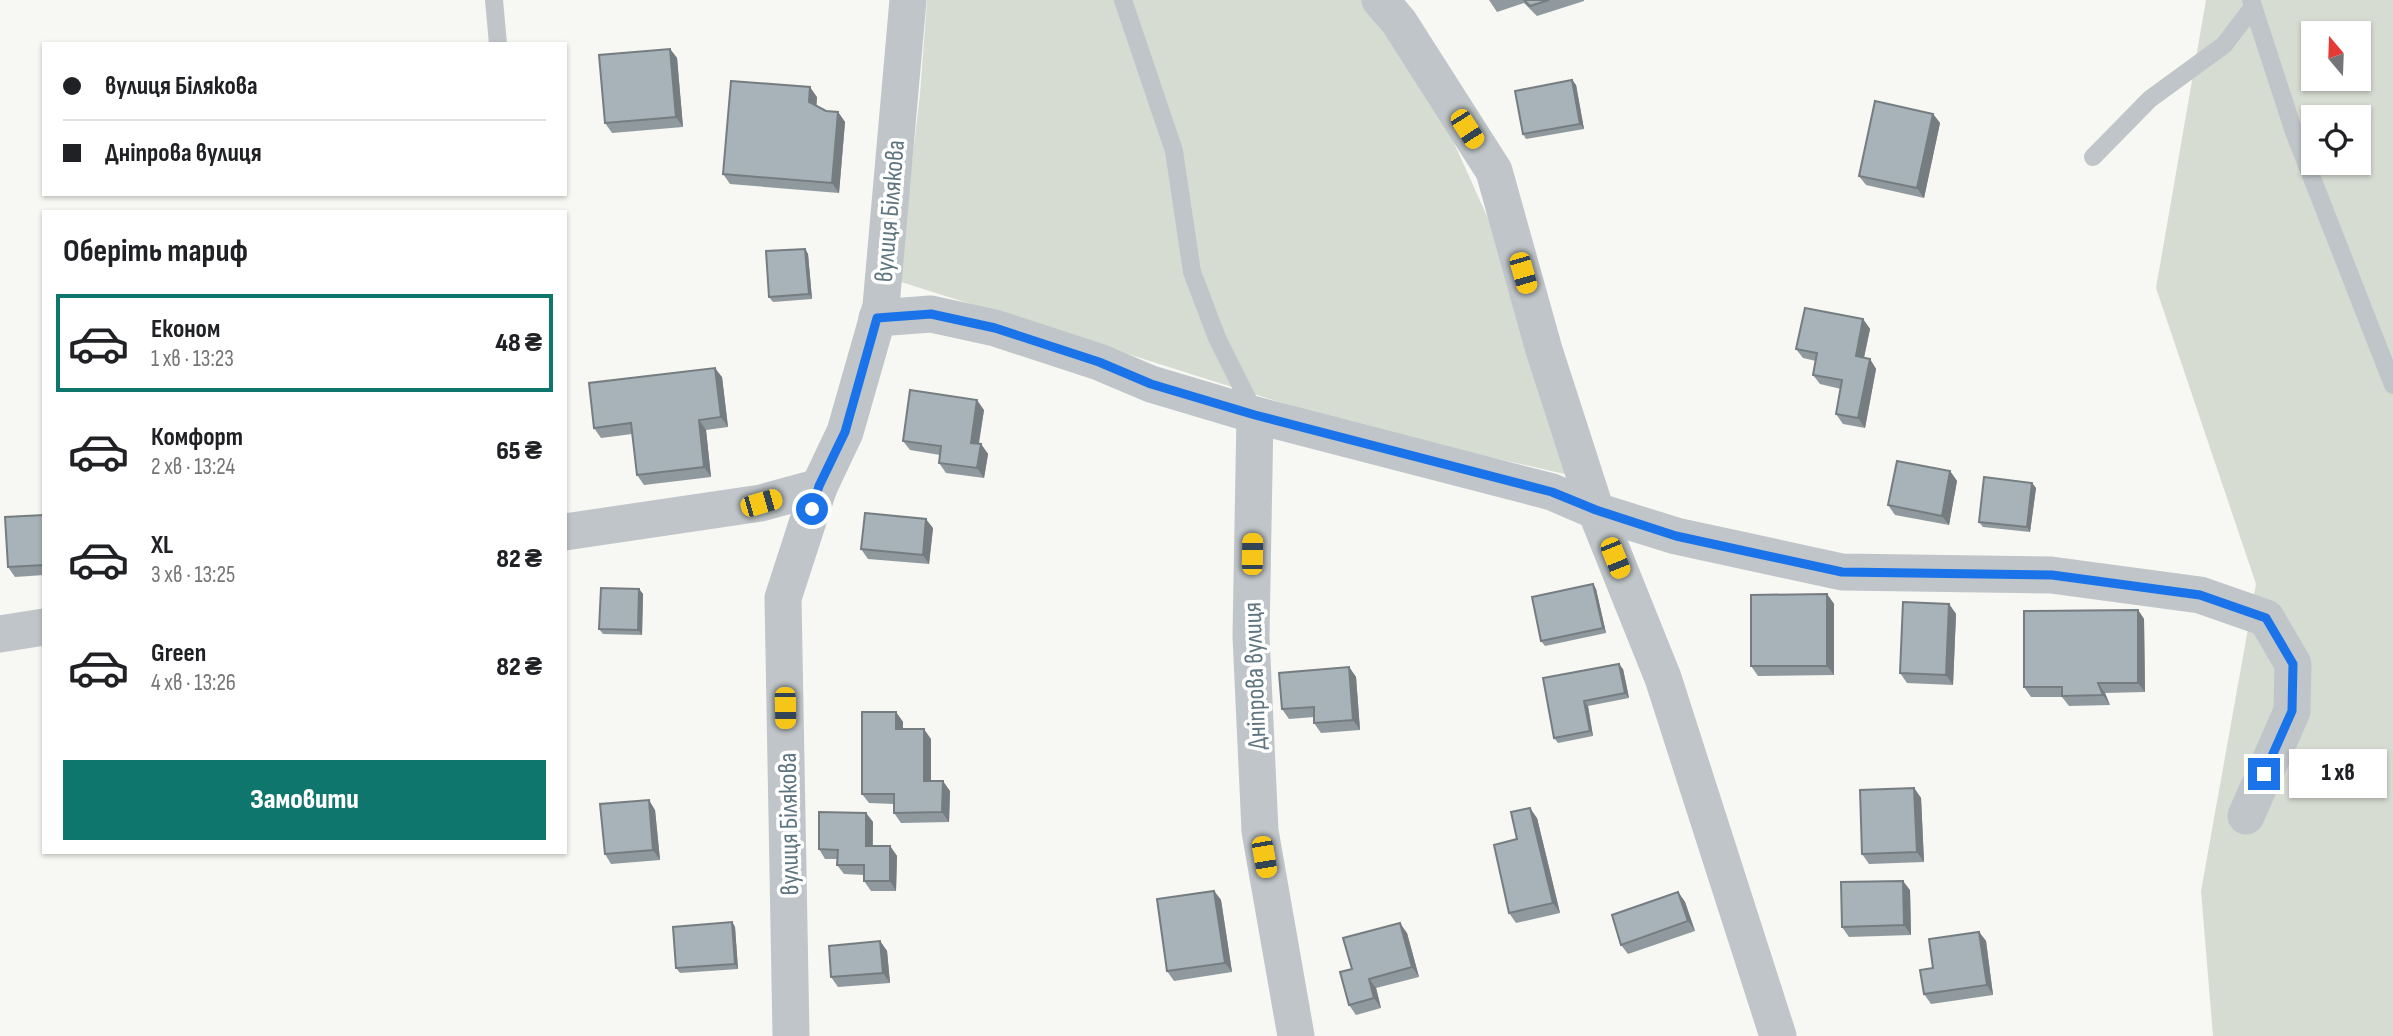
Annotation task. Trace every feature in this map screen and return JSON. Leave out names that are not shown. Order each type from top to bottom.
[{"type":"street","name":"вулиця Білякова","points":[[792,1036],[783,598],[819,486],[845,432],[881,306],[908,0]]},
{"type":"street","points":[[1380,0],[1399,22],[1494,172],[1544,349],[1596,510],[1663,678],[1778,1036]]},
{"type":"street","points":[[877,318],[931,314],[995,328],[1099,362],[1151,384],[1255,415],[1552,492],[1596,510],[1676,536],[1842,572],[2052,575],[2200,595],[2266,618],[2293,664],[2292,711],[2246,816]]},
{"type":"street","name":"Дніпрова вулиця","points":[[1255,415],[1251,636],[1260,831],[1296,1036]]},
{"type":"street","points":[[567,532],[761,503],[819,486]]},
{"type":"street","points":[[0,634],[42,627]]},
{"type":"lane","points":[[494,0],[498,42]]},
{"type":"lane","points":[[1123,0],[1174,151],[1192,272],[1217,338],[1255,415]]},
{"type":"lane","points":[[2093,157],[2150,99],[2224,45],[2252,3]]},
{"type":"lane","points":[[2252,3],[2294,131],[2392,379]]},
{"type":"shaded area","points":[[927,0],[1366,0],[1450,134],[1509,265],[1569,475],[1358,427],[898,281],[920,94]]},
{"type":"shaded area","points":[[2206,0],[2393,0],[2393,1036],[2213,1036],[2201,891],[2256,584],[2156,288]]},
{"type":"building","points":[[1524,0],[1549,0],[1530,6]]},
{"type":"building","points":[[670,49],[676,117],[605,123],[599,55]]},
{"type":"building","points":[[1572,80],[1580,124],[1523,134],[1515,91]]},
{"type":"building","points":[[731,81],[810,87],[809,102],[826,111],[838,112],[832,183],[723,174]]},
{"type":"building","points":[[1875,101],[1933,114],[1917,188],[1859,176]]},
{"type":"building","points":[[805,249],[809,294],[769,297],[766,251]]},
{"type":"building","points":[[1805,308],[1863,319],[1856,356],[1870,359],[1858,418],[1836,414],[1842,380],[1813,375],[1817,353],[1796,349]]},
{"type":"building","points":[[715,368],[721,417],[699,420],[704,467],[637,475],[631,423],[594,428],[589,383]]},
{"type":"building","points":[[910,390],[977,400],[971,443],[981,444],[977,468],[939,463],[941,446],[903,441]]},
{"type":"building","points":[[1897,461],[1950,471],[1942,516],[1888,505]]},
{"type":"building","points":[[1984,477],[2032,483],[2027,527],[1979,522]]},
{"type":"building","points":[[865,513],[926,519],[923,555],[861,549]]},
{"type":"building","points":[[42,515],[42,565],[8,567],[5,517]]},
{"type":"building","points":[[1593,584],[1603,628],[1541,641],[1532,597]]},
{"type":"building","points":[[601,588],[639,589],[638,630],[599,629]]},
{"type":"building","points":[[1827,594],[1827,666],[1751,666],[1751,595]]},
{"type":"building","points":[[1903,602],[1949,604],[1946,675],[1900,673]]},
{"type":"building","points":[[2138,610],[2138,683],[2098,683],[2103,695],[2062,696],[2062,687],[2024,687],[2024,611]]},
{"type":"building","points":[[1619,664],[1625,693],[1584,701],[1590,731],[1554,738],[1543,678]]},
{"type":"building","points":[[1349,667],[1353,720],[1314,723],[1314,707],[1282,709],[1279,673]]},
{"type":"building","points":[[862,712],[896,712],[896,729],[924,729],[924,781],[943,781],[942,812],[894,813],[894,794],[862,794]]},
{"type":"building","points":[[1914,788],[1917,852],[1862,854],[1860,790]]},
{"type":"building","points":[[649,800],[653,850],[605,854],[600,804]]},
{"type":"building","points":[[1530,808],[1553,903],[1509,913],[1494,845],[1517,839],[1511,812]]},
{"type":"building","points":[[819,812],[866,813],[866,846],[890,846],[890,881],[864,881],[864,865],[837,865],[838,850],[819,849]]},
{"type":"building","points":[[1903,881],[1904,925],[1842,927],[1841,882]]},
{"type":"building","points":[[1214,891],[1225,963],[1167,971],[1157,899]]},
{"type":"building","points":[[1678,892],[1688,921],[1621,945],[1612,915]]},
{"type":"building","points":[[732,922],[735,964],[676,968],[673,927]]},
{"type":"building","points":[[1400,923],[1412,967],[1369,979],[1374,998],[1349,1005],[1340,972],[1352,969],[1343,938]]},
{"type":"building","points":[[1979,932],[1987,985],[1924,994],[1920,970],[1933,968],[1929,939]]},
{"type":"building","points":[[880,941],[883,973],[831,977],[829,946]]},
{"type":"route","points":[[812,509],[819,486],[845,432],[877,318],[931,314],[995,328],[1099,362],[1151,384],[1255,415],[1552,492],[1596,510],[1676,536],[1842,572],[2052,575],[2200,595],[2266,618],[2293,664],[2292,711],[2264,774]]}]
